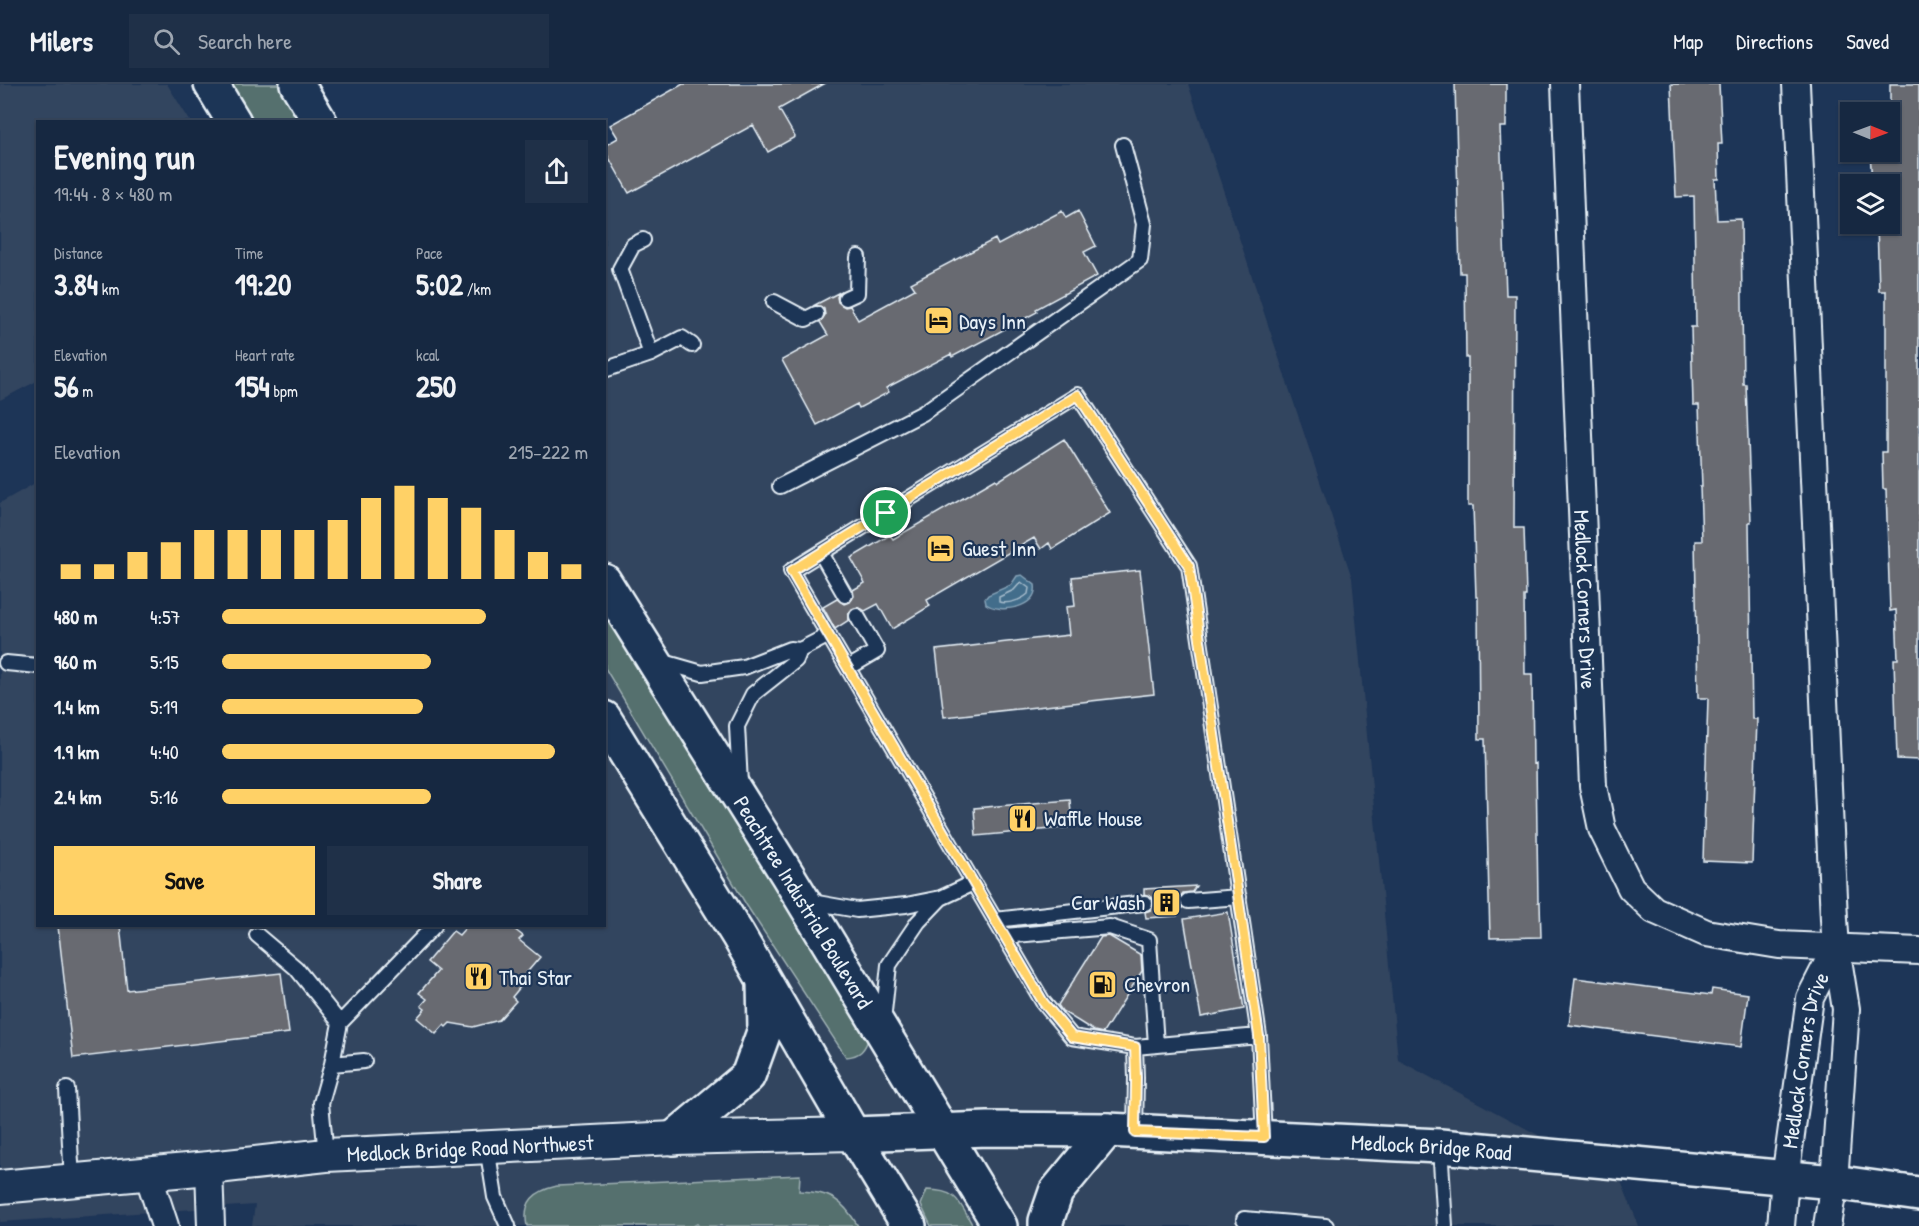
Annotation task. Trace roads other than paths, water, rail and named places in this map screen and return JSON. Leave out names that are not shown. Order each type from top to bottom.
[{"type":"main road","points":[[211,84],[233,120]]},
{"type":"main road","points":[[297,84],[319,120]]},
{"type":"main road","name":"Peachtree Industrial Boulevard","points":[[606,584],[741,800],[1000,1226]]},
{"type":"main road","points":[[606,721],[909,1226]]},
{"type":"main road","points":[[674,1138],[748,1076],[765,1029],[764,981]]},
{"type":"main road","name":"Medlock Bridge Road","points":[[943,1131],[988,1129],[1121,1131],[1440,1146],[1834,1182],[1919,1194]]},
{"type":"main road","name":"Medlock Bridge Road Northwest","points":[[854,1134],[943,1131]]},
{"type":"main road","points":[[1046,1226],[1056,1192],[1121,1131]]},
{"type":"street","name":"Medlock Corners Drive","points":[[1565,84],[1593,786],[1602,829],[1631,888],[1654,910],[1706,933],[1779,945],[1919,951]]},
{"type":"street","name":"Medlock Corners Drive","points":[[1796,84],[1836,947],[1846,1009],[1834,1182],[1827,1226]]},
{"type":"street","name":"Medlock Corners Drive","points":[[1781,1226],[1785,1178],[1810,998],[1836,947]]},
{"type":"street","name":"Medlock Bridge Road Northwest","points":[[0,1187],[326,1155],[674,1138],[854,1134]]},
{"type":"street","points":[[209,1168],[211,1226]]},
{"type":"street","points":[[148,1174],[165,1226]]},
{"type":"lane","points":[[780,486],[923,413],[1140,260],[1144,224],[1123,146]]},
{"type":"lane","points":[[643,240],[633,245],[620,269],[651,354]]},
{"type":"lane","points":[[846,298],[857,293],[858,257]]},
{"type":"lane","points":[[774,302],[806,319],[816,314]]},
{"type":"lane","points":[[606,369],[651,354],[682,338],[692,345]]},
{"type":"lane","points":[[606,380],[622,364]]},
{"type":"lane","points":[[1259,1036],[1135,1047],[1072,1037],[1043,1002],[791,571],[1078,395],[1189,566],[1259,1036],[1264,1137]]},
{"type":"lane","points":[[821,553],[845,595]]},
{"type":"lane","points":[[848,668],[877,651],[857,616]]},
{"type":"lane","points":[[653,659],[702,674],[744,668],[790,649],[800,650],[829,635]]},
{"type":"lane","points":[[741,800],[737,726],[753,694],[796,660],[800,650]]},
{"type":"lane","points":[[6,663],[36,666]]},
{"type":"lane","points":[[803,901],[857,910],[906,905],[941,898],[973,883]]},
{"type":"lane","points":[[1188,901],[1239,897]]},
{"type":"lane","points":[[882,1031],[889,965],[918,922],[941,898]]},
{"type":"lane","points":[[995,920],[1145,903]]},
{"type":"lane","points":[[326,1155],[321,1103],[340,1023],[433,927]]},
{"type":"lane","points":[[1004,936],[1110,927],[1149,940],[1156,1045]]},
{"type":"lane","points":[[257,935],[297,968],[340,1023]]},
{"type":"lane","points":[[1121,1131],[1136,1078],[1135,1047]]},
{"type":"lane","points":[[332,1064],[364,1061]]},
{"type":"lane","points":[[67,1089],[72,1181]]},
{"type":"lane","points":[[1440,1146],[1445,1226]]},
{"type":"lane","points":[[487,1147],[495,1197],[507,1226]]},
{"type":"lane","points":[[1244,1219],[1326,1226]]},
{"type":"water","points":[[1022,575],[1035,585],[1035,593],[1025,604],[1000,608],[986,604],[985,599],[988,595],[1011,585],[1017,576]]},
{"type":"place","name":"Days Inn","points":[[938,321]]},
{"type":"place","name":"Guest Inn","points":[[941,548]]},
{"type":"place","name":"Waffle House","points":[[1023,818]]},
{"type":"place","name":"Car Wash","points":[[1166,902]]},
{"type":"place","name":"Thai Star","points":[[478,977]]},
{"type":"place","name":"Chevron","points":[[1103,984]]}]
